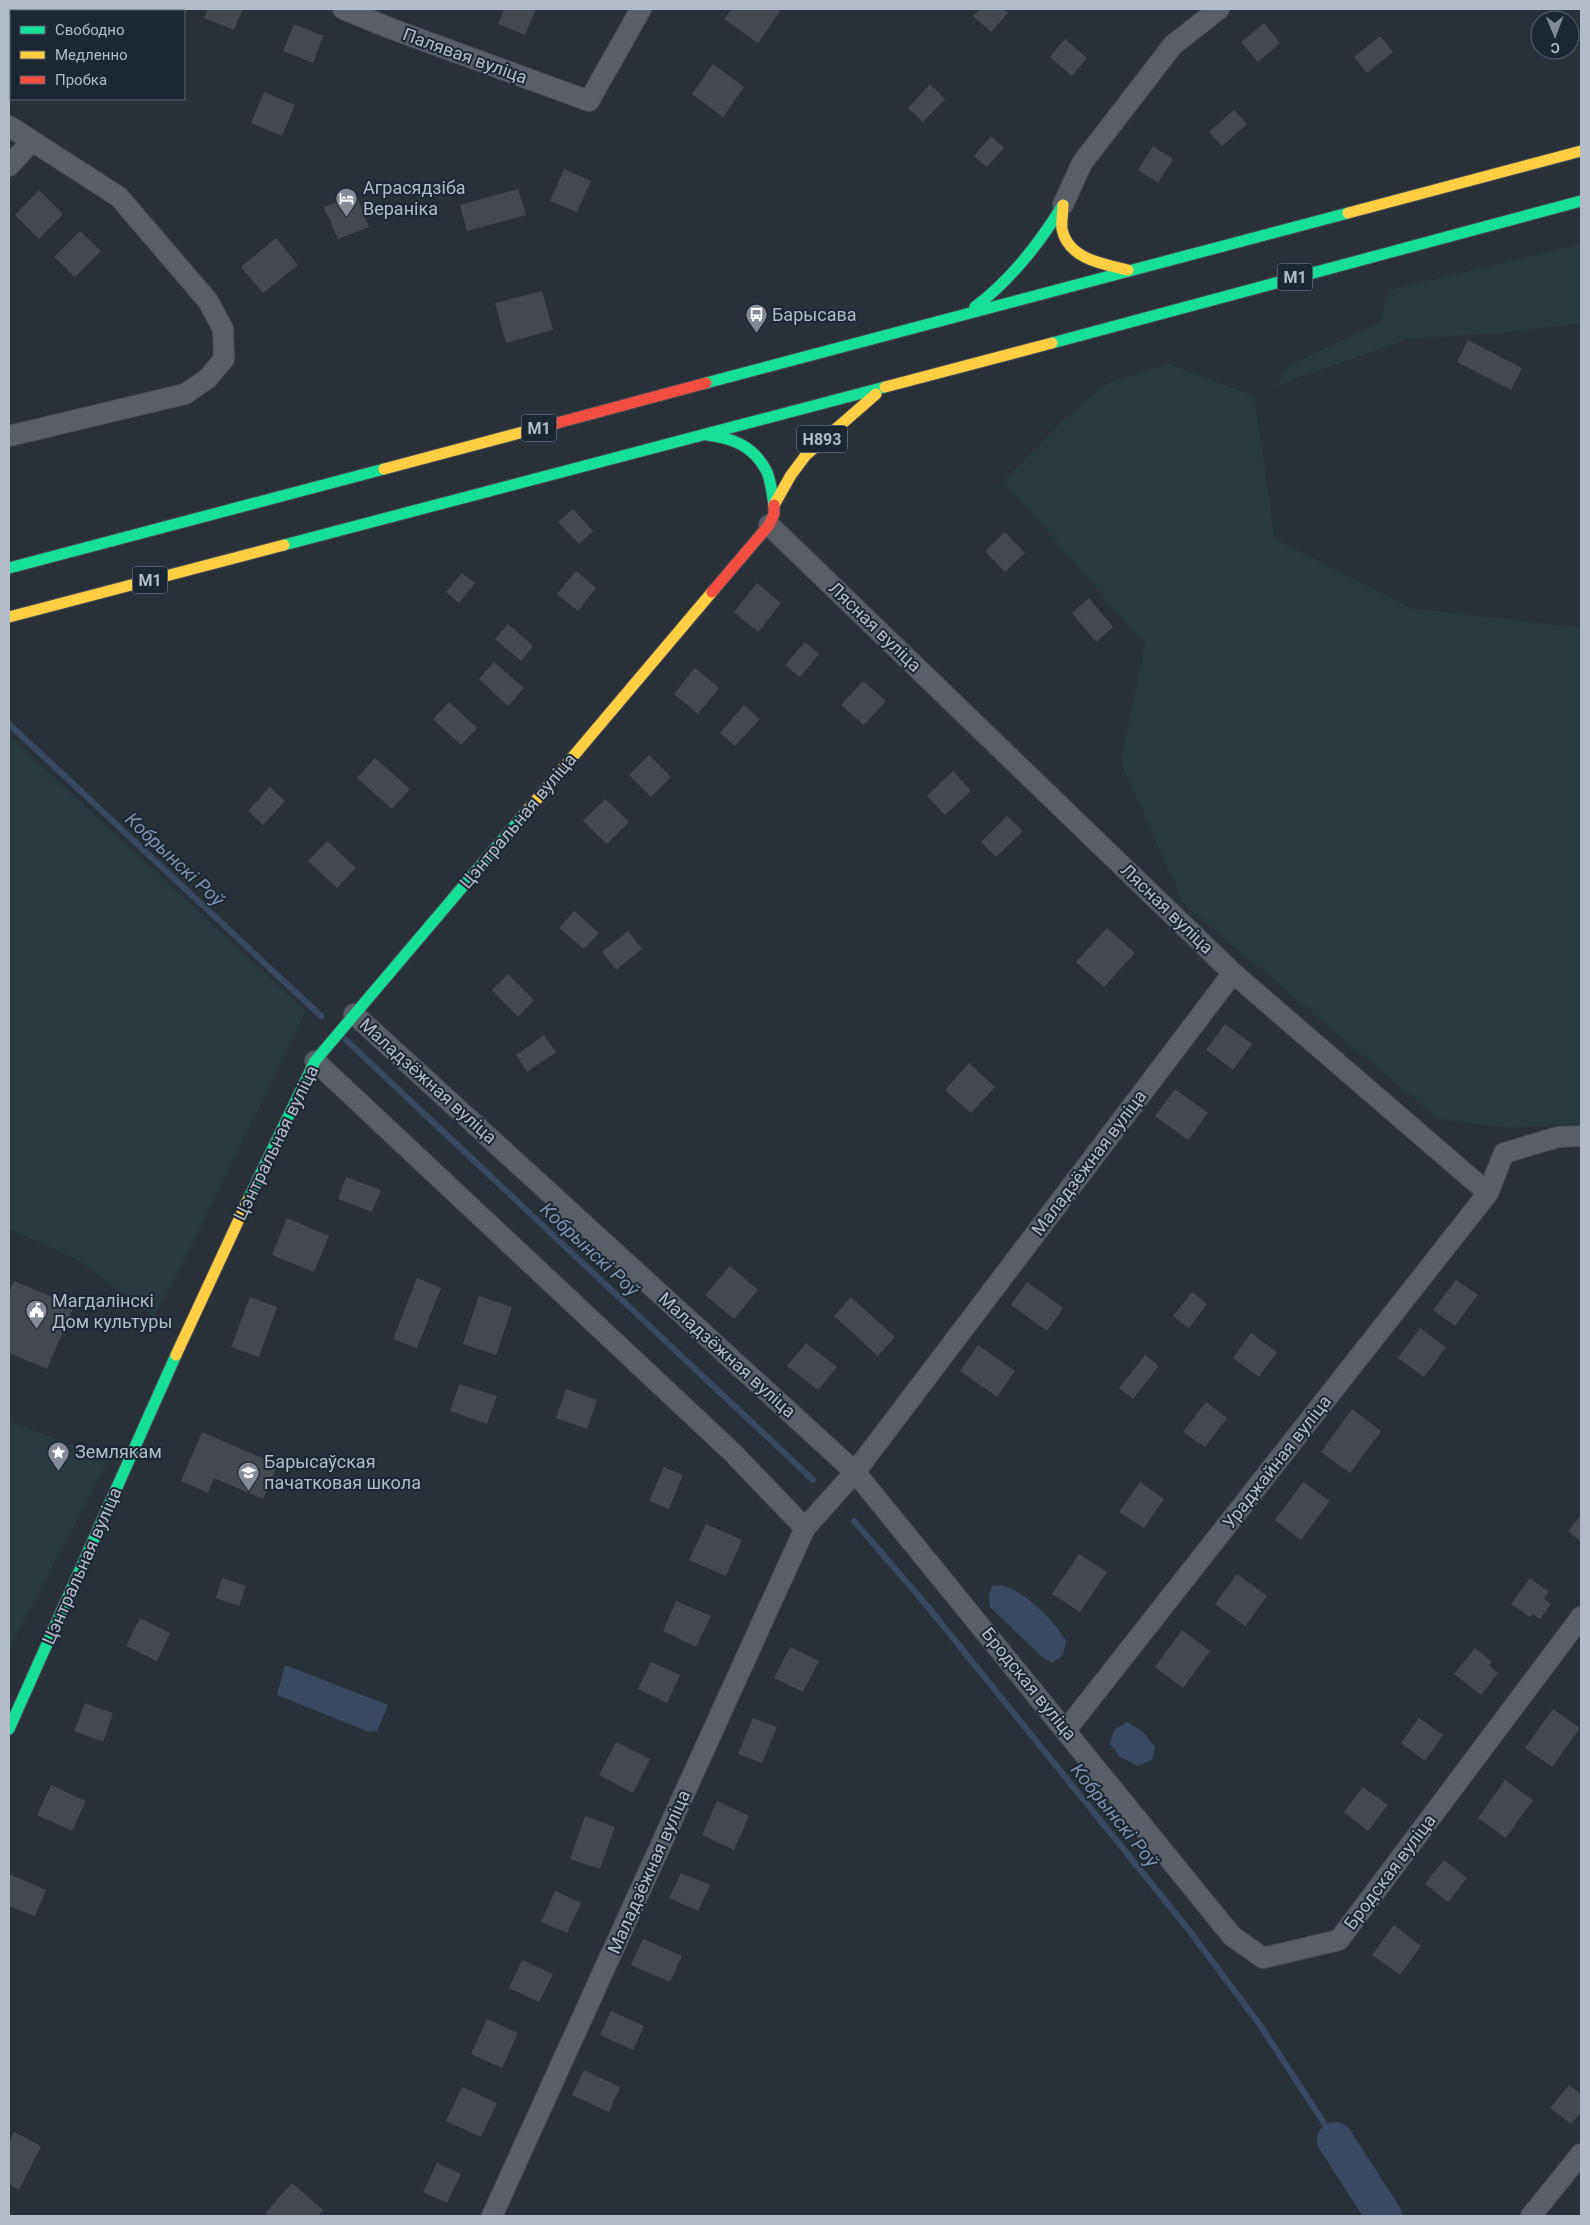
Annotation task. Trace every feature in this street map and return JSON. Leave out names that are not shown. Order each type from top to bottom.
[{"type":"main road","name":"М1","points":[[9,568],[1129,270],[1581,152]]},
{"type":"main road","name":"М1","points":[[9,617],[705,435],[1581,201]]},
{"type":"main road","points":[[1063,204],[1062,229],[1069,248],[1087,259],[1129,270]]},
{"type":"main road","points":[[966,314],[985,300],[1022,263],[1047,231],[1063,204]]},
{"type":"main road","name":"Н893","points":[[774,505],[791,475],[806,455],[855,410],[885,387]]},
{"type":"main road","name":"Н893","points":[[705,435],[727,436],[751,450],[767,471],[774,505],[774,514],[769,525]]},
{"type":"main road","name":"Цэнтральная вуліца","points":[[9,1729],[207,1286],[315,1061],[769,525]]},
{"type":"street","name":"Палявая вуліца","points":[[343,9],[392,29],[589,101],[642,9]]},
{"type":"street","points":[[1063,204],[1082,163],[1173,45],[1219,9]]},
{"type":"street","points":[[9,126],[119,198],[208,301],[223,329],[224,359],[207,379],[185,394],[9,436]]},
{"type":"street","points":[[9,166],[32,141]]},
{"type":"street","name":"Лясная вуліца","points":[[769,525],[1233,973],[1488,1194]]},
{"type":"street","name":"Маладзёжная вуліца","points":[[492,2216],[805,1528],[855,1472],[1233,973]]},
{"type":"street","name":"Маладзёжная вуліца","points":[[354,1014],[855,1472]]},
{"type":"street","points":[[315,1061],[733,1453],[805,1528]]},
{"type":"street","points":[[1488,1194],[1504,1153],[1558,1137],[1581,1136]]},
{"type":"street","name":"Ураджайная вуліца","points":[[1066,1730],[1488,1194]]},
{"type":"street","name":"Бродская вуліца","points":[[855,1472],[1232,1936],[1263,1958],[1339,1940],[1581,1617]]},
{"type":"street","points":[[1531,2216],[1581,2154]]},
{"type":"green space","points":[[1581,244],[1581,323],[1501,333],[1408,339],[1275,386],[1291,365],[1380,322],[1390,290]]},
{"type":"green space","points":[[1169,364],[1254,396],[1275,539],[1410,608],[1581,628],[1581,1124],[1511,1128],[1438,1119],[1184,904],[1121,762],[1145,645],[1004,481],[1063,420],[1108,383]]},
{"type":"green space","points":[[9,736],[306,1011],[181,1267],[154,1316],[77,1259],[9,1229]]},
{"type":"green space","points":[[9,1421],[109,1459],[9,1649]]},
{"type":"water","points":[[1001,1585],[1020,1593],[1038,1607],[1054,1624],[1066,1641],[1063,1655],[1052,1663],[1041,1656],[990,1607],[989,1596],[992,1586]]},
{"type":"water","points":[[285,1665],[388,1705],[377,1731],[369,1732],[277,1695]]},
{"type":"water","points":[[1127,1722],[1143,1732],[1155,1747],[1152,1760],[1138,1766],[1120,1757],[1110,1744],[1114,1730]]},
{"type":"building","points":[[208,9],[243,9],[234,30],[204,18]]},
{"type":"building","points":[[504,9],[536,9],[525,35],[498,24]]},
{"type":"building","points":[[732,9],[777,9],[780,11],[758,43],[724,19]]},
{"type":"building","points":[[980,9],[1003,9],[1008,13],[991,32],[973,16]]},
{"type":"building","points":[[1264,23],[1280,43],[1258,62],[1241,42]]},
{"type":"building","points":[[294,24],[323,36],[313,63],[283,51]]},
{"type":"building","points":[[1380,36],[1393,52],[1367,73],[1354,57]]},
{"type":"building","points":[[1065,39],[1087,58],[1072,76],[1050,57]]},
{"type":"building","points":[[713,64],[744,87],[723,117],[692,94]]},
{"type":"building","points":[[930,84],[945,99],[923,122],[908,108]]},
{"type":"building","points":[[264,92],[295,105],[282,136],[251,123]]},
{"type":"building","points":[[1234,110],[1247,124],[1222,146],[1209,132]]},
{"type":"building","points":[[991,136],[1004,148],[987,167],[974,156]]},
{"type":"building","points":[[1153,146],[1173,159],[1158,183],[1138,170]]},
{"type":"building","points":[[564,169],[591,181],[577,212],[550,201]]},
{"type":"building","points":[[518,189],[526,215],[467,231],[460,205]]},
{"type":"building","points":[[39,190],[63,214],[39,239],[15,215]]},
{"type":"building","name":"Аграсядзіба Вераніка","points":[[356,194],[369,227],[338,239],[324,207]]},
{"type":"building","points":[[80,231],[101,251],[75,277],[54,257]]},
{"type":"building","points":[[276,238],[298,265],[263,293],[241,267]]},
{"type":"building","points":[[542,291],[553,330],[506,343],[495,303]]},
{"type":"building","points":[[1468,340],[1522,368],[1511,390],[1457,362]]},
{"type":"building","points":[[573,509],[593,531],[579,544],[558,522]]},
{"type":"building","points":[[1005,532],[1025,553],[1005,572],[985,551]]},
{"type":"building","points":[[576,571],[596,588],[578,611],[557,594]]},
{"type":"building","points":[[462,573],[475,583],[459,603],[446,592]]},
{"type":"building","points":[[757,583],[781,603],[758,632],[734,612]]},
{"type":"building","points":[[1089,598],[1113,627],[1096,642],[1072,613]]},
{"type":"building","points":[[508,624],[533,646],[521,661],[495,639]]},
{"type":"building","points":[[805,642],[819,654],[800,677],[785,665]]},
{"type":"building","points":[[494,662],[524,688],[508,706],[479,679]]},
{"type":"building","points":[[695,668],[719,688],[698,714],[674,694]]},
{"type":"building","points":[[863,681],[886,701],[864,725],[841,705]]},
{"type":"building","points":[[449,702],[477,728],[461,745],[433,719]]},
{"type":"building","points":[[744,705],[760,719],[735,746],[720,733]]},
{"type":"building","points":[[649,755],[671,777],[651,797],[629,775]]},
{"type":"building","points":[[375,758],[410,789],[392,809],[357,778]]},
{"type":"building","points":[[953,771],[971,791],[945,815],[927,796]]},
{"type":"building","points":[[270,787],[285,801],[263,825],[248,811]]},
{"type":"building","points":[[605,799],[629,822],[607,844],[583,821]]},
{"type":"building","points":[[1007,816],[1023,831],[996,857],[981,842]]},
{"type":"building","points":[[327,841],[356,868],[337,888],[308,861]]},
{"type":"building","points":[[574,911],[599,933],[584,949],[559,928]]},
{"type":"building","points":[[1107,928],[1135,953],[1104,987],[1076,962]]},
{"type":"building","points":[[628,931],[642,949],[616,970],[602,952]]},
{"type":"building","points":[[508,974],[534,1000],[518,1017],[492,990]]},
{"type":"building","points":[[1225,1024],[1252,1044],[1233,1070],[1206,1050]]},
{"type":"building","points":[[544,1035],[556,1052],[527,1072],[516,1055]]},
{"type":"building","points":[[969,1063],[995,1087],[971,1113],[945,1090]]},
{"type":"building","points":[[1175,1089],[1208,1113],[1188,1140],[1155,1116]]},
{"type":"building","points":[[346,1177],[381,1190],[372,1212],[338,1199]]},
{"type":"building","points":[[287,1218],[329,1236],[314,1272],[272,1255]]},
{"type":"building","points":[[730,1266],[758,1290],[734,1319],[705,1295]]},
{"type":"building","points":[[417,1278],[441,1288],[417,1348],[393,1339]]},
{"type":"building","points":[[1456,1280],[1478,1295],[1455,1326],[1433,1310]]},
{"type":"building","name":"Магдалінскі Дом культуры","points":[[14,1281],[74,1306],[47,1369],[9,1353],[9,1293]]},
{"type":"building","points":[[1027,1282],[1063,1308],[1047,1331],[1011,1305]]},
{"type":"building","points":[[1192,1292],[1207,1304],[1189,1328],[1173,1316]]},
{"type":"building","points":[[479,1296],[512,1307],[496,1355],[463,1344]]},
{"type":"building","points":[[250,1297],[277,1307],[259,1357],[231,1347]]},
{"type":"building","points":[[851,1297],[895,1337],[878,1356],[834,1316]]},
{"type":"building","points":[[1420,1328],[1446,1347],[1424,1377],[1398,1358]]},
{"type":"building","points":[[1251,1333],[1277,1352],[1259,1377],[1233,1358]]},
{"type":"building","points":[[806,1343],[837,1367],[818,1390],[787,1366]]},
{"type":"building","points":[[978,1345],[1015,1371],[997,1397],[960,1371]]},
{"type":"building","points":[[1145,1355],[1159,1366],[1133,1399],[1119,1388]]},
{"type":"building","points":[[459,1384],[497,1396],[487,1424],[450,1411]]},
{"type":"building","points":[[566,1389],[597,1400],[587,1429],[556,1418]]},
{"type":"building","points":[[1206,1402],[1227,1418],[1205,1447],[1183,1432]]},
{"type":"building","points":[[1352,1409],[1381,1431],[1350,1473],[1321,1452]]},
{"type":"building","points":[[202,1432],[278,1465],[263,1499],[214,1478],[208,1493],[181,1481]]},
{"type":"building","points":[[664,1467],[683,1475],[669,1509],[649,1501]]},
{"type":"building","points":[[1140,1482],[1164,1499],[1144,1528],[1119,1512]]},
{"type":"building","points":[[1303,1482],[1330,1501],[1301,1540],[1275,1520]]},
{"type":"building","points":[[1581,1515],[1581,1542],[1568,1531]]},
{"type":"building","points":[[706,1524],[742,1540],[726,1576],[689,1560]]},
{"type":"building","points":[[1079,1554],[1107,1572],[1080,1612],[1052,1594]]},
{"type":"building","points":[[1237,1574],[1267,1596],[1245,1626],[1215,1604]]},
{"type":"building","points":[[222,1578],[246,1586],[239,1606],[216,1598]]},
{"type":"building","points":[[1530,1578],[1549,1592],[1544,1598],[1551,1604],[1540,1619],[1533,1614],[1530,1617],[1511,1604]]},
{"type":"building","points":[[676,1601],[711,1616],[696,1647],[663,1631]]},
{"type":"building","points":[[140,1618],[170,1633],[157,1661],[126,1646]]},
{"type":"building","points":[[1182,1630],[1210,1651],[1183,1688],[1155,1667]]},
{"type":"building","points":[[790,1647],[819,1661],[803,1692],[774,1678]]},
{"type":"building","points":[[1475,1648],[1492,1662],[1489,1665],[1498,1673],[1481,1695],[1454,1674]]},
{"type":"building","points":[[651,1662],[680,1675],[667,1703],[638,1689]]},
{"type":"building","points":[[85,1703],[113,1713],[103,1742],[74,1731]]},
{"type":"building","points":[[1553,1709],[1580,1728],[1552,1767],[1525,1748]]},
{"type":"building","points":[[753,1718],[777,1727],[762,1763],[738,1754]]},
{"type":"building","points":[[1419,1718],[1443,1735],[1425,1761],[1401,1743]]},
{"type":"building","points":[[616,1742],[650,1759],[633,1793],[599,1775]]},
{"type":"building","points":[[1505,1780],[1533,1800],[1506,1838],[1478,1818]]},
{"type":"building","points":[[51,1785],[86,1801],[72,1831],[37,1815]]},
{"type":"building","points":[[1363,1787],[1388,1805],[1368,1831],[1344,1812]]},
{"type":"building","points":[[717,1801],[749,1816],[734,1850],[702,1835]]},
{"type":"building","points":[[585,1816],[615,1827],[600,1869],[570,1859]]},
{"type":"building","points":[[1444,1860],[1467,1878],[1448,1902],[1425,1884]]},
{"type":"building","points":[[681,1873],[710,1885],[698,1911],[669,1898]]},
{"type":"building","points":[[9,1874],[46,1890],[35,1916],[9,1906]]},
{"type":"building","points":[[555,1891],[581,1903],[567,1933],[541,1922]]},
{"type":"building","points":[[1394,1925],[1421,1946],[1400,1975],[1372,1955]]},
{"type":"building","points":[[643,1939],[682,1956],[670,1982],[631,1965]]},
{"type":"building","points":[[522,1960],[553,1974],[539,2002],[509,1988]]},
{"type":"building","points":[[611,2011],[644,2026],[633,2050],[600,2035]]},
{"type":"building","points":[[487,2019],[518,2033],[502,2068],[471,2054]]},
{"type":"building","points":[[584,2070],[620,2087],[609,2112],[572,2095]]},
{"type":"building","points":[[1569,2085],[1581,2094],[1581,2112],[1571,2124],[1550,2108]]},
{"type":"building","points":[[462,2087],[497,2103],[481,2137],[446,2121]]},
{"type":"building","points":[[14,2132],[41,2146],[19,2190],[9,2184],[9,2143]]},
{"type":"building","points":[[437,2163],[461,2174],[447,2203],[423,2192]]},
{"type":"building","points":[[292,2183],[323,2210],[318,2216],[269,2216],[265,2213]]},
{"type":"waterway","name":"Кобрынскі Роў","points":[[9,724],[321,1016]]},
{"type":"waterway","name":"Кобрынскі Роў","points":[[346,1040],[813,1480]]},
{"type":"waterway","name":"Кобрынскі Роў","points":[[854,1521],[928,1607],[1188,1929],[1260,2025],[1335,2140]]},
{"type":"waterway","points":[[1335,2140],[1384,2216]]},
{"type":"traffic: fast","points":[[1052,343],[1581,201]]},
{"type":"traffic: fast","points":[[975,307],[1013,273],[1063,205]]},
{"type":"traffic: fast","points":[[706,383],[1348,213]]},
{"type":"traffic: fast","points":[[284,545],[885,387]]},
{"type":"traffic: fast","points":[[707,435],[734,441],[755,455],[768,474],[774,505]]},
{"type":"traffic: fast","points":[[9,568],[384,469]]},
{"type":"traffic: fast","points":[[248,1200],[315,1061],[527,811]]},
{"type":"traffic: fast","points":[[9,1729],[176,1355]]},
{"type":"traffic: slow","points":[[1348,213],[1581,151]]},
{"type":"traffic: slow","points":[[1063,205],[1062,229],[1071,247],[1079,254],[1088,258],[1128,270]]},
{"type":"traffic: slow","points":[[885,387],[1052,343]]},
{"type":"traffic: slow","points":[[774,505],[791,475],[806,455],[876,394]]},
{"type":"traffic: slow","points":[[384,469],[557,423]]},
{"type":"traffic: slow","points":[[9,617],[284,545]]},
{"type":"traffic: slow","points":[[527,811],[712,592]]},
{"type":"traffic: slow","points":[[176,1355],[248,1200]]},
{"type":"traffic: jam","points":[[557,423],[706,383]]},
{"type":"traffic: jam","points":[[712,592],[769,525],[774,514],[774,505]]},
{"type":"place","name":"Аграсядзіба Вераніка","points":[[347,217]]},
{"type":"place","name":"Барысава","points":[[756,334]]},
{"type":"place","name":"Магдалінскі Дом культуры","points":[[36,1330]]},
{"type":"place","name":"Землякам","points":[[59,1471]]},
{"type":"place","name":"Барысаўская пачатковая школа","points":[[248,1491]]}]
